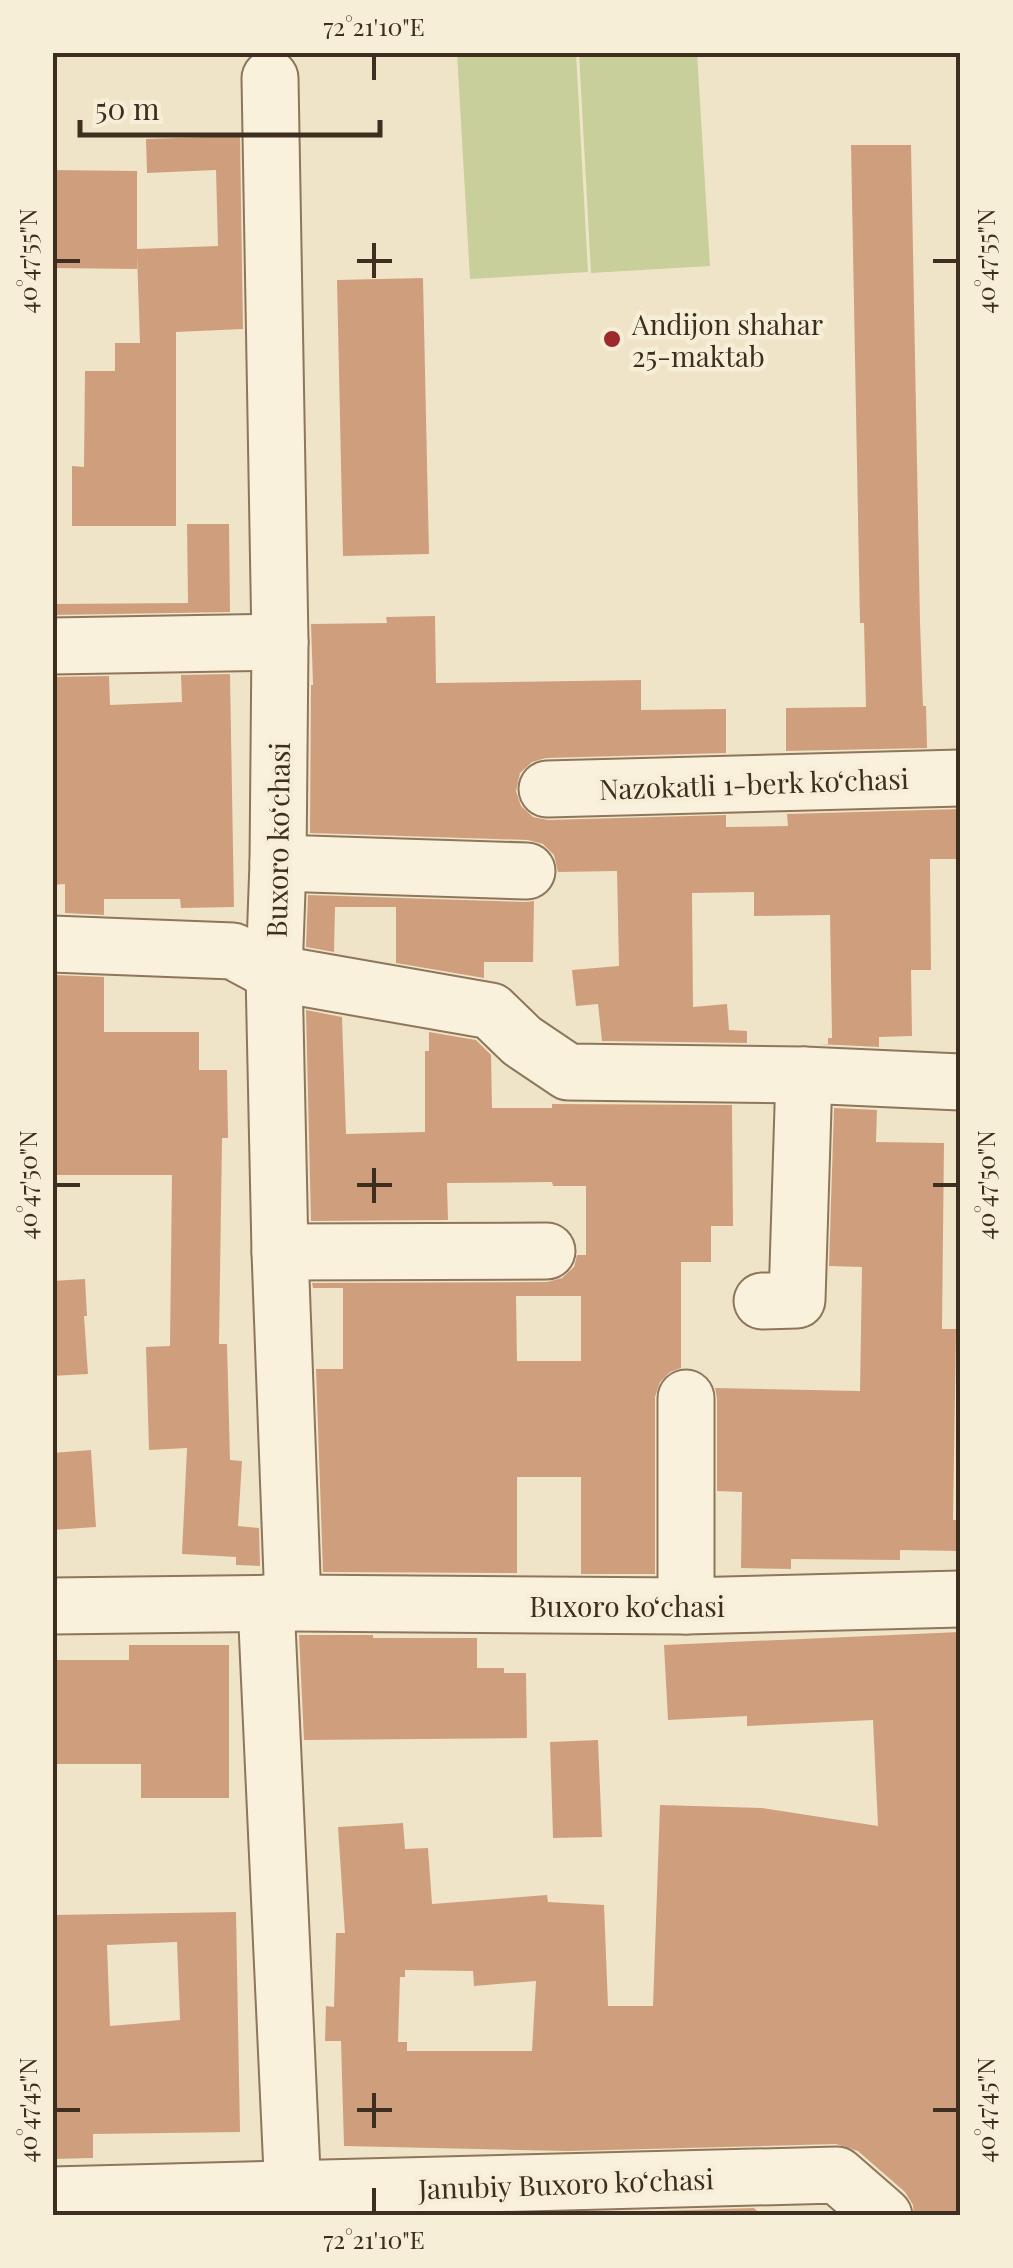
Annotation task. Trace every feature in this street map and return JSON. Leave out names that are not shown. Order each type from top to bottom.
[{"type":"street","name":"Buxoro koʻchasi","points":[[270,78],[280,642],[274,973],[280,1252],[280,1603]]},
{"type":"street","points":[[52,646],[280,642]]},
{"type":"street","name":"Nazokatli 1-berk koʻchasi","points":[[547,789],[960,778]]},
{"type":"street","points":[[278,863],[527,871]]},
{"type":"street","points":[[52,944],[234,950],[274,973],[491,1011],[522,1041],[568,1072],[804,1075],[960,1082]]},
{"type":"street","points":[[762,1301],[797,1300],[804,1075]]},
{"type":"street","points":[[280,1252],[547,1251]]},
{"type":"street","points":[[686,1398],[686,1606]]},
{"type":"street","name":"Buxoro koʻchasi","points":[[52,1606],[686,1606],[960,1600]]},
{"type":"street","points":[[280,1603],[294,2203]]},
{"type":"street","name":"Janubiy Buxoro koʻchasi","points":[[52,2195],[294,2203],[837,2175],[884,2216]]},
{"type":"green space","points":[[457,53],[576,53],[588,272],[470,279]]},
{"type":"green space","points":[[579,53],[697,53],[710,266],[591,273]]},
{"type":"building","points":[[240,136],[243,329],[176,332],[176,526],[72,526],[72,466],[84,467],[85,371],[115,371],[115,343],[140,343],[137,255],[137,269],[52,268],[52,170],[137,171],[137,249],[218,246],[216,170],[147,173],[146,139]]},
{"type":"building","points":[[851,145],[911,145],[920,622],[927,748],[786,751],[786,708],[866,707],[864,623],[860,623]]},
{"type":"building","points":[[423,278],[429,554],[343,556],[337,280]]},
{"type":"building","points":[[187,524],[229,524],[230,612],[52,615],[52,604],[188,603]]},
{"type":"building","points":[[435,616],[436,683],[641,680],[641,710],[726,709],[726,753],[546,758],[532,762],[520,773],[516,791],[521,806],[533,817],[548,820],[726,815],[726,827],[788,826],[787,814],[960,809],[960,859],[930,859],[931,970],[911,970],[912,1036],[879,1037],[879,1047],[819,1044],[828,1044],[828,1038],[832,1038],[830,915],[754,916],[754,892],[692,893],[693,1007],[727,1004],[729,1030],[747,1031],[747,1043],[602,1041],[598,1004],[576,1006],[572,970],[619,966],[617,871],[558,872],[554,855],[543,844],[528,840],[310,833],[311,624],[387,623],[386,617]]},
{"type":"building","points":[[230,674],[234,907],[181,908],[180,899],[104,899],[104,915],[65,913],[65,884],[52,885],[52,677],[109,676],[110,705],[182,702],[181,675]]},
{"type":"building","points":[[308,895],[534,901],[533,962],[484,962],[484,978],[396,963],[396,907],[335,907],[334,952],[306,947]]},
{"type":"building","points":[[53,975],[104,977],[104,1032],[199,1032],[199,1070],[227,1070],[228,1138],[222,1138],[219,1344],[227,1344],[230,1460],[242,1461],[238,1526],[259,1528],[260,1566],[236,1565],[236,1557],[182,1554],[187,1448],[149,1450],[146,1347],[170,1346],[172,1175],[52,1175]]},
{"type":"building","points":[[306,1010],[342,1017],[346,1134],[425,1132],[425,1051],[429,1051],[429,1032],[476,1040],[491,1055],[492,1108],[552,1108],[552,1104],[732,1105],[733,1226],[711,1226],[711,1262],[681,1262],[681,1368],[660,1382],[655,1397],[655,1574],[581,1574],[581,1477],[517,1477],[517,1573],[323,1572],[316,1369],[343,1369],[343,1288],[313,1288],[312,1283],[547,1282],[562,1278],[574,1267],[577,1255],[586,1255],[586,1186],[553,1186],[552,1182],[447,1183],[448,1220],[311,1221]],"holes":[[[516,1296],[581,1296],[581,1361],[517,1361]]]},
{"type":"building","points":[[834,1108],[877,1110],[876,1142],[944,1143],[942,1329],[956,1329],[953,1520],[960,1520],[960,1551],[900,1550],[900,1560],[791,1559],[791,1569],[741,1568],[742,1492],[717,1491],[715,1388],[860,1391],[862,1267],[829,1266]]},
{"type":"building","points":[[85,1279],[88,1374],[52,1376],[52,1281]]},
{"type":"building","points":[[91,1450],[96,1527],[52,1530],[52,1453]]},
{"type":"building","points":[[960,1632],[960,2216],[914,2216],[905,2192],[858,2151],[836,2144],[568,2151],[344,2146],[341,2041],[325,2041],[326,2006],[334,2007],[336,1933],[345,1933],[338,1827],[403,1823],[405,1849],[428,1848],[432,1904],[547,1895],[548,1902],[604,1905],[608,2006],[653,2006],[660,1805],[762,1808],[878,1826],[873,1720],[747,1726],[747,1716],[668,1720],[664,1645]],"holes":[[[405,1970],[473,1971],[474,1986],[536,1981],[532,2051],[407,2051],[407,2042],[398,2042],[400,1977],[405,1977]]]},
{"type":"building","points":[[299,1635],[477,1638],[477,1668],[526,1673],[527,1738],[304,1740]]},
{"type":"building","points":[[129,1645],[229,1645],[229,1798],[141,1798],[141,1764],[52,1764],[52,1660],[129,1660]]},
{"type":"building","points":[[598,1740],[602,1837],[553,1838],[550,1742]]},
{"type":"building","points":[[236,1912],[240,2132],[93,2134],[93,2158],[52,2159],[52,1915]],"holes":[[[177,1942],[180,2020],[110,2026],[107,1945]]]},
{"type":"building","points":[[754,2208],[762,2216],[626,2216],[626,2212]]},
{"type":"place","name":"Andijon shahar 25-maktab","points":[[612,339]]}]
